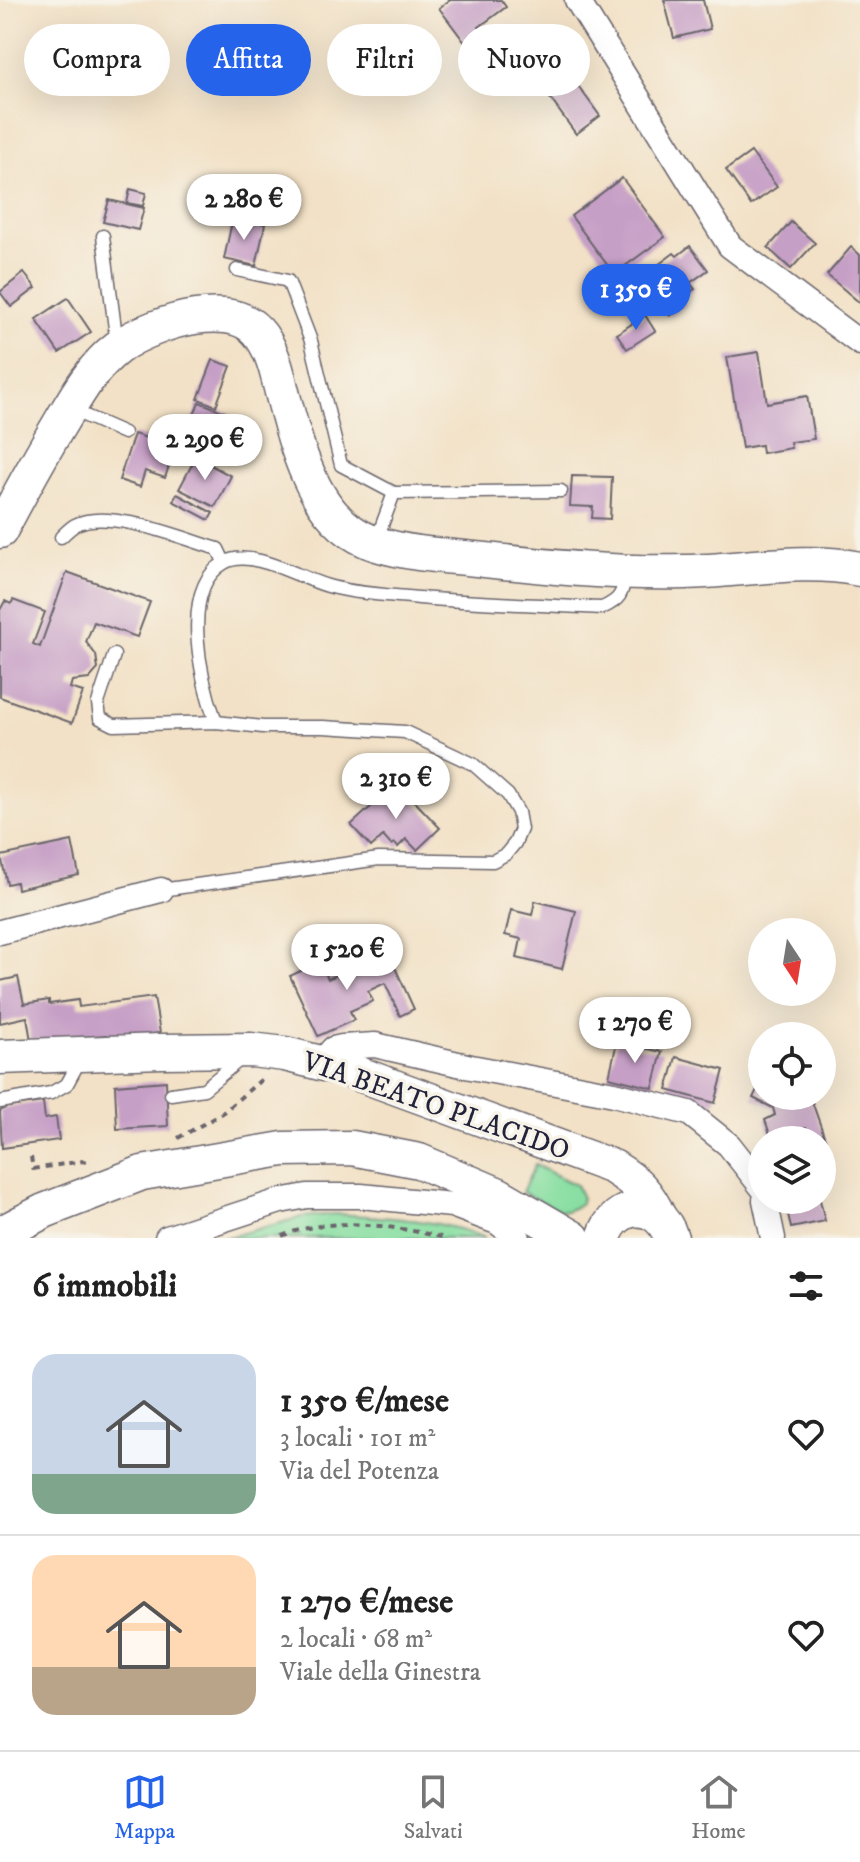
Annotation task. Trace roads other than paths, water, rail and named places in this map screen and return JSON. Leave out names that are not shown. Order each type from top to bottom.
[{"type":"main road","points":[[0,531],[88,378],[117,348],[176,320],[205,315],[232,316],[257,330],[274,362],[298,450],[328,508],[342,525],[375,544],[419,553],[625,572],[687,572],[770,566],[844,566],[860,569]]},
{"type":"main road","name":"VIA BEATO PLACIDO","points":[[0,1057],[262,1051],[322,1062],[613,1167],[637,1182],[652,1201],[665,1227]]},
{"type":"main road","points":[[0,1234],[44,1211],[142,1173],[283,1149],[352,1148],[419,1161],[499,1195],[528,1228],[573,1238]]},
{"type":"main road","name":"VIA BEATO PLACIDO","points":[[585,1158],[601,1171],[611,1192],[610,1227]]},
{"type":"main road","points":[[528,1228],[610,1227],[626,1211],[638,1209],[649,1211],[665,1227]]},
{"type":"street","points":[[577,0],[730,246],[860,343]]},
{"type":"street","points":[[0,932],[161,890]]},
{"type":"street","points":[[322,1062],[333,1049],[375,1045],[614,1094],[689,1113],[729,1145],[748,1169]]},
{"type":"street","points":[[167,1238],[280,1201],[307,1196],[361,1196],[452,1205],[497,1222],[528,1228]]},
{"type":"street","points":[[768,1214],[773,1238]]},
{"type":"lane","points":[[103,236],[117,348]]},
{"type":"lane","points":[[237,270],[288,281],[311,341],[341,465],[394,493],[561,491]]},
{"type":"lane","points":[[69,409],[124,433]]},
{"type":"lane","points":[[375,544],[394,493]]},
{"type":"lane","points":[[61,537],[77,524],[101,520],[133,524],[218,549],[224,562]]},
{"type":"lane","points":[[216,722],[200,667],[197,636],[200,600],[209,576],[224,562],[238,558],[259,561],[328,586],[373,594],[602,608],[617,601],[623,591],[625,572]]},
{"type":"lane","points":[[114,655],[98,703],[100,718],[114,725],[216,722],[263,727],[405,732],[473,764],[508,795],[518,812],[521,829],[515,843],[506,854],[493,861],[379,859],[161,890]]},
{"type":"lane","points":[[171,1094],[204,1089],[262,1051]]},
{"type":"lane","points":[[0,1102],[51,1093],[67,1084],[84,1054]]}]
